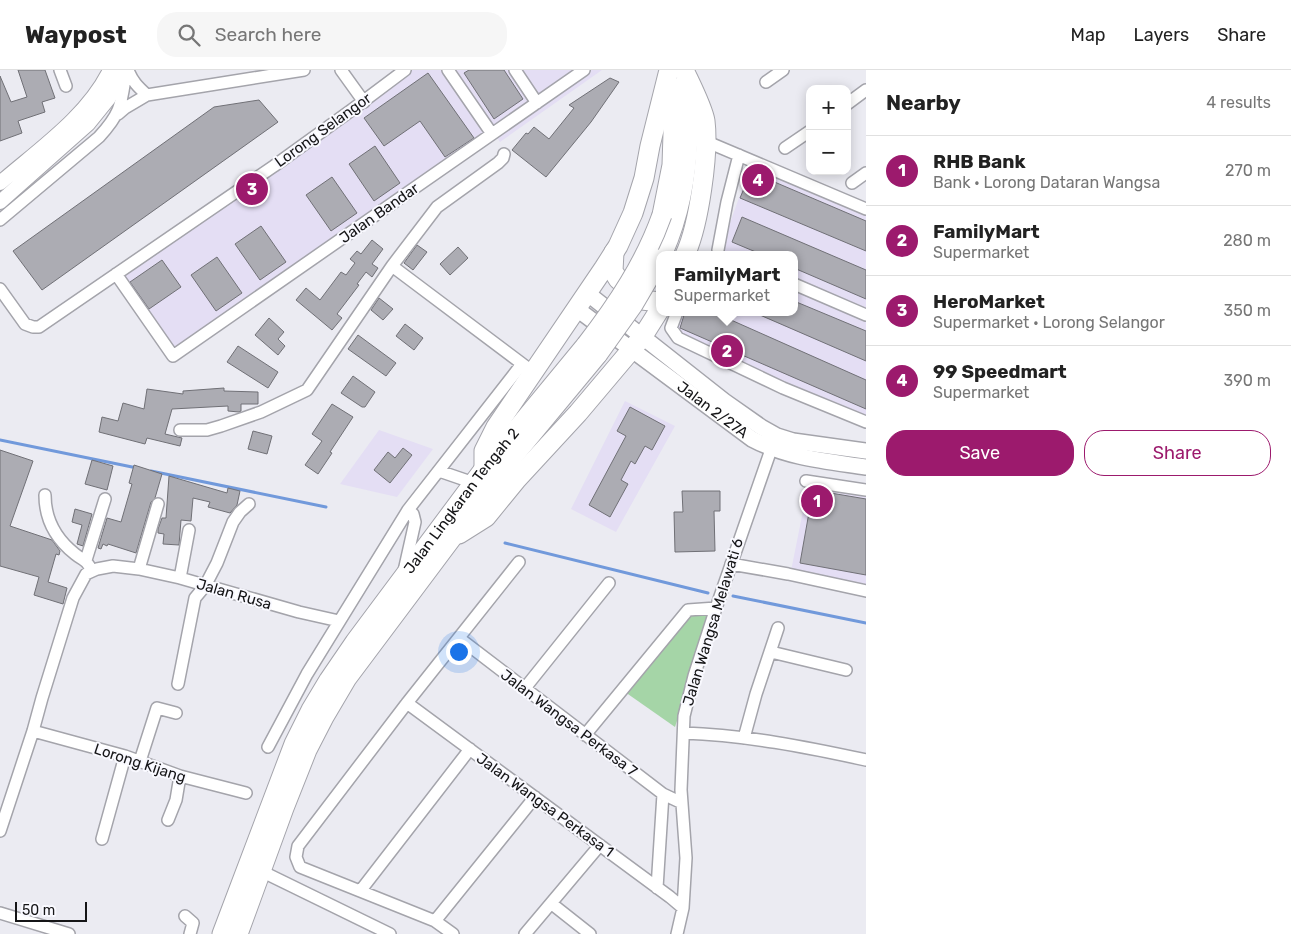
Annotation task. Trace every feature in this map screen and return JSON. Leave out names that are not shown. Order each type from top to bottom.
[{"type":"highway","points":[[676,71],[705,119],[704,158],[700,195],[686,251]]},
{"type":"highway","points":[[663,251],[675,220],[685,167],[688,133],[676,71]]},
{"type":"highway","points":[[479,476],[484,451],[528,368],[577,310],[614,251],[633,213],[644,178],[650,146],[676,71]]},
{"type":"highway","name":"Jalan Lingkaran Tengah 2","points":[[238,934],[301,766],[324,717],[347,678],[592,349],[654,236],[662,215],[672,165],[676,71]]},
{"type":"highway","points":[[614,251],[613,271],[618,279],[642,300],[656,302]]},
{"type":"highway","name":"Jalan Lingkaran Tengah 2","points":[[222,934],[294,744],[329,680],[355,642],[479,476],[633,305],[656,266]]},
{"type":"highway","points":[[450,540],[486,517],[643,336],[656,316]]},
{"type":"main road","name":"Jalan 2/27A","points":[[587,293],[742,415],[774,443],[793,456],[866,467]]},
{"type":"main road","name":"Jalan 2/27A","points":[[577,310],[630,351],[752,439],[774,443],[793,441],[866,451]]},
{"type":"street","points":[[60,70],[66,86]]},
{"type":"street","points":[[0,183],[80,113],[93,98],[110,70]]},
{"type":"street","points":[[126,70],[137,86],[147,95]]},
{"type":"street","points":[[118,114],[121,106],[126,70]]},
{"type":"street","points":[[0,202],[88,124],[109,98],[126,70]]},
{"type":"street","points":[[0,220],[99,137],[125,108],[147,95],[304,70]]},
{"type":"street","points":[[341,70],[364,102]]},
{"type":"street","name":"Lorong Selangor","points":[[0,288],[26,324],[33,328],[39,327],[274,166],[364,102],[404,70]]},
{"type":"street","points":[[448,70],[492,134]]},
{"type":"street","points":[[515,70],[537,103]]},
{"type":"street","name":"Jalan Bandar","points":[[116,274],[173,356],[584,70]]},
{"type":"street","points":[[766,82],[783,70]]},
{"type":"street","points":[[851,101],[866,90]]},
{"type":"street","points":[[785,148],[806,133]]},
{"type":"street","points":[[704,141],[866,209]]},
{"type":"street","points":[[180,430],[207,430],[221,426],[261,412],[307,390],[392,266],[437,207],[498,163],[504,154]]},
{"type":"street","points":[[719,251],[726,202],[739,155]]},
{"type":"street","points":[[852,183],[866,173]]},
{"type":"street","points":[[31,175],[53,175]]},
{"type":"street","points":[[268,747],[307,674],[408,510],[528,368],[392,266]]},
{"type":"street","points":[[798,286],[866,315]]},
{"type":"street","points":[[676,316],[671,328],[678,338],[783,388],[866,422]]},
{"type":"street","name":"Jalan Wangsa Melawati 6","points":[[677,934],[683,908],[686,858],[682,803],[684,716],[694,676],[716,608],[774,443]]},
{"type":"street","points":[[439,471],[479,476]]},
{"type":"street","points":[[806,481],[866,490]]},
{"type":"street","points":[[45,495],[45,507],[56,536],[89,565]]},
{"type":"street","points":[[1,826],[33,731],[73,598],[89,565],[105,499]]},
{"type":"street","points":[[139,569],[158,504]]},
{"type":"street","points":[[178,684],[196,598],[205,586],[233,522],[249,504]]},
{"type":"street","points":[[402,580],[415,522],[413,514],[408,510]]},
{"type":"street","points":[[180,578],[190,530]]},
{"type":"street","points":[[453,934],[436,921],[300,867],[296,857],[298,846],[407,703],[519,562]]},
{"type":"street","points":[[731,564],[866,591]]},
{"type":"street","name":"Jalan Rusa","points":[[89,565],[139,569],[180,578],[299,612],[339,621]]},
{"type":"street","points":[[524,688],[609,583]]},
{"type":"street","points":[[586,735],[688,610],[716,608]]},
{"type":"street","points":[[744,738],[756,694],[778,628]]},
{"type":"street","name":"Jalan Wangsa Perkasa 7","points":[[459,638],[663,794],[682,803]]},
{"type":"street","points":[[771,652],[846,670]]},
{"type":"street","name":"Jalan Wangsa Perkasa 1","points":[[407,703],[683,908]]},
{"type":"street","points":[[140,761],[158,708],[176,713]]},
{"type":"street","name":"Lorong Kijang","points":[[33,731],[125,756],[180,776],[246,793]]},
{"type":"street","points":[[684,733],[744,738],[866,760]]},
{"type":"street","points":[[361,890],[470,749]]},
{"type":"street","points":[[102,839],[125,756]]},
{"type":"street","points":[[168,820],[176,800],[180,776]]},
{"type":"street","points":[[657,888],[663,794]]},
{"type":"street","points":[[436,921],[535,797]]},
{"type":"street","points":[[525,934],[600,845]]},
{"type":"street","points":[[261,872],[390,934]]},
{"type":"street","points":[[552,904],[590,934]]},
{"type":"street","points":[[0,913],[69,934]]},
{"type":"street","points":[[185,916],[194,923],[190,934]]},
{"type":"shaded area","points":[[410,70],[444,70],[486,133],[174,351],[121,275]]},
{"type":"shaded area","points":[[452,70],[602,70],[500,142]]},
{"type":"shaded area","points":[[751,164],[866,213],[866,418],[778,381],[680,335],[675,327],[679,316],[798,316],[798,251],[720,251]]},
{"type":"shaded area","points":[[625,401],[675,426],[616,532],[571,509]]},
{"type":"shaded area","points":[[379,430],[433,449],[397,497],[340,484]]},
{"type":"shaded area","points":[[808,486],[866,494],[866,587],[791,571]]},
{"type":"green space","points":[[712,611],[675,727],[625,692],[692,612]]},
{"type":"building","points":[[18,70],[45,70],[55,98],[42,102],[45,112],[18,121],[22,133],[0,141],[0,76],[11,102],[27,97]]},
{"type":"building","points":[[469,70],[504,70],[523,99],[494,119],[464,73]]},
{"type":"building","points":[[428,73],[474,138],[445,157],[420,121],[384,146],[364,118]]},
{"type":"building","points":[[610,78],[619,82],[591,122],[546,177],[512,150],[526,133],[528,134],[534,127],[549,139],[574,108],[569,105]]},
{"type":"building","points":[[259,100],[278,122],[42,290],[13,251],[214,107]]},
{"type":"building","points":[[375,146],[400,183],[374,201],[349,164]]},
{"type":"building","points":[[751,172],[866,221],[866,251],[740,198]]},
{"type":"building","points":[[332,177],[357,213],[331,231],[306,195]]},
{"type":"building","points":[[742,217],[866,270],[866,299],[798,270],[798,251],[753,251],[732,242]]},
{"type":"building","points":[[261,226],[286,262],[260,280],[235,244]]},
{"type":"building","points":[[372,240],[383,249],[372,264],[378,268],[372,277],[366,272],[357,284],[359,285],[337,314],[342,318],[332,330],[296,300],[306,288],[320,300],[341,272],[346,275],[355,263],[350,259],[357,251],[361,254]]},
{"type":"building","points":[[417,245],[427,252],[413,270],[404,263]]},
{"type":"building","points":[[458,247],[468,258],[450,275],[440,264]]},
{"type":"building","points":[[217,257],[242,293],[216,311],[191,275]]},
{"type":"building","points":[[162,260],[181,287],[149,309],[130,282]]},
{"type":"building","points":[[379,298],[393,309],[383,320],[371,310]]},
{"type":"building","points":[[798,303],[866,331],[866,361],[762,316],[798,316]]},
{"type":"building","points":[[684,316],[722,316],[866,380],[866,409],[680,328]]},
{"type":"building","points":[[269,318],[284,332],[278,339],[285,346],[278,355],[255,335]]},
{"type":"building","points":[[405,324],[423,338],[414,350],[396,336]]},
{"type":"building","points":[[358,335],[396,363],[386,376],[348,349]]},
{"type":"building","points":[[238,346],[278,372],[268,388],[227,362]]},
{"type":"building","points":[[353,376],[375,392],[365,407],[362,407],[341,393]]},
{"type":"building","points":[[224,388],[224,391],[258,392],[258,404],[241,404],[241,411],[239,412],[228,411],[228,406],[172,409],[165,434],[182,438],[180,446],[147,438],[145,444],[99,432],[102,417],[118,421],[123,403],[144,409],[147,389],[183,394],[183,391]]},
{"type":"building","points":[[332,404],[353,417],[318,474],[305,465],[322,441],[312,434]]},
{"type":"building","points":[[630,407],[665,426],[652,450],[645,446],[635,464],[631,461],[621,480],[628,484],[610,517],[589,505],[626,436],[617,431]]},
{"type":"building","points":[[253,431],[272,436],[267,454],[248,449]]},
{"type":"building","points":[[403,448],[412,455],[390,483],[374,470],[388,452],[395,458]]},
{"type":"building","points":[[0,450],[33,461],[10,526],[52,540],[60,551],[59,555],[56,554],[48,582],[67,588],[63,604],[34,595],[39,577],[0,566]]},
{"type":"building","points":[[92,460],[113,466],[107,490],[85,484]]},
{"type":"building","points":[[134,465],[162,474],[155,498],[151,502],[136,553],[108,544],[107,546],[103,544],[101,549],[98,548],[107,518],[121,522],[132,484],[129,483]]},
{"type":"building","points":[[169,476],[227,493],[228,488],[240,491],[237,505],[230,513],[208,507],[210,502],[193,498],[191,521],[181,520],[179,545],[163,544],[164,534],[158,533],[158,529],[162,518],[166,518]]},
{"type":"building","points":[[813,490],[866,499],[866,575],[800,563]]},
{"type":"building","points":[[682,491],[720,491],[720,511],[714,511],[715,551],[675,552],[674,512],[683,512]]},
{"type":"building","points":[[75,509],[92,514],[83,546],[77,544],[82,525],[72,522]]},
{"type":"waterway","points":[[0,440],[137,468]]},
{"type":"waterway","points":[[151,471],[326,507]]},
{"type":"waterway","points":[[505,543],[708,593]]},
{"type":"waterway","points":[[733,596],[866,623]]},
{"type":"place","name":"99 Speedmart","points":[[758,180]]},
{"type":"place","name":"HeroMarket","points":[[252,189]]},
{"type":"place","name":"FamilyMart","points":[[727,351]]},
{"type":"place","name":"RHB Bank","points":[[817,501]]}]
